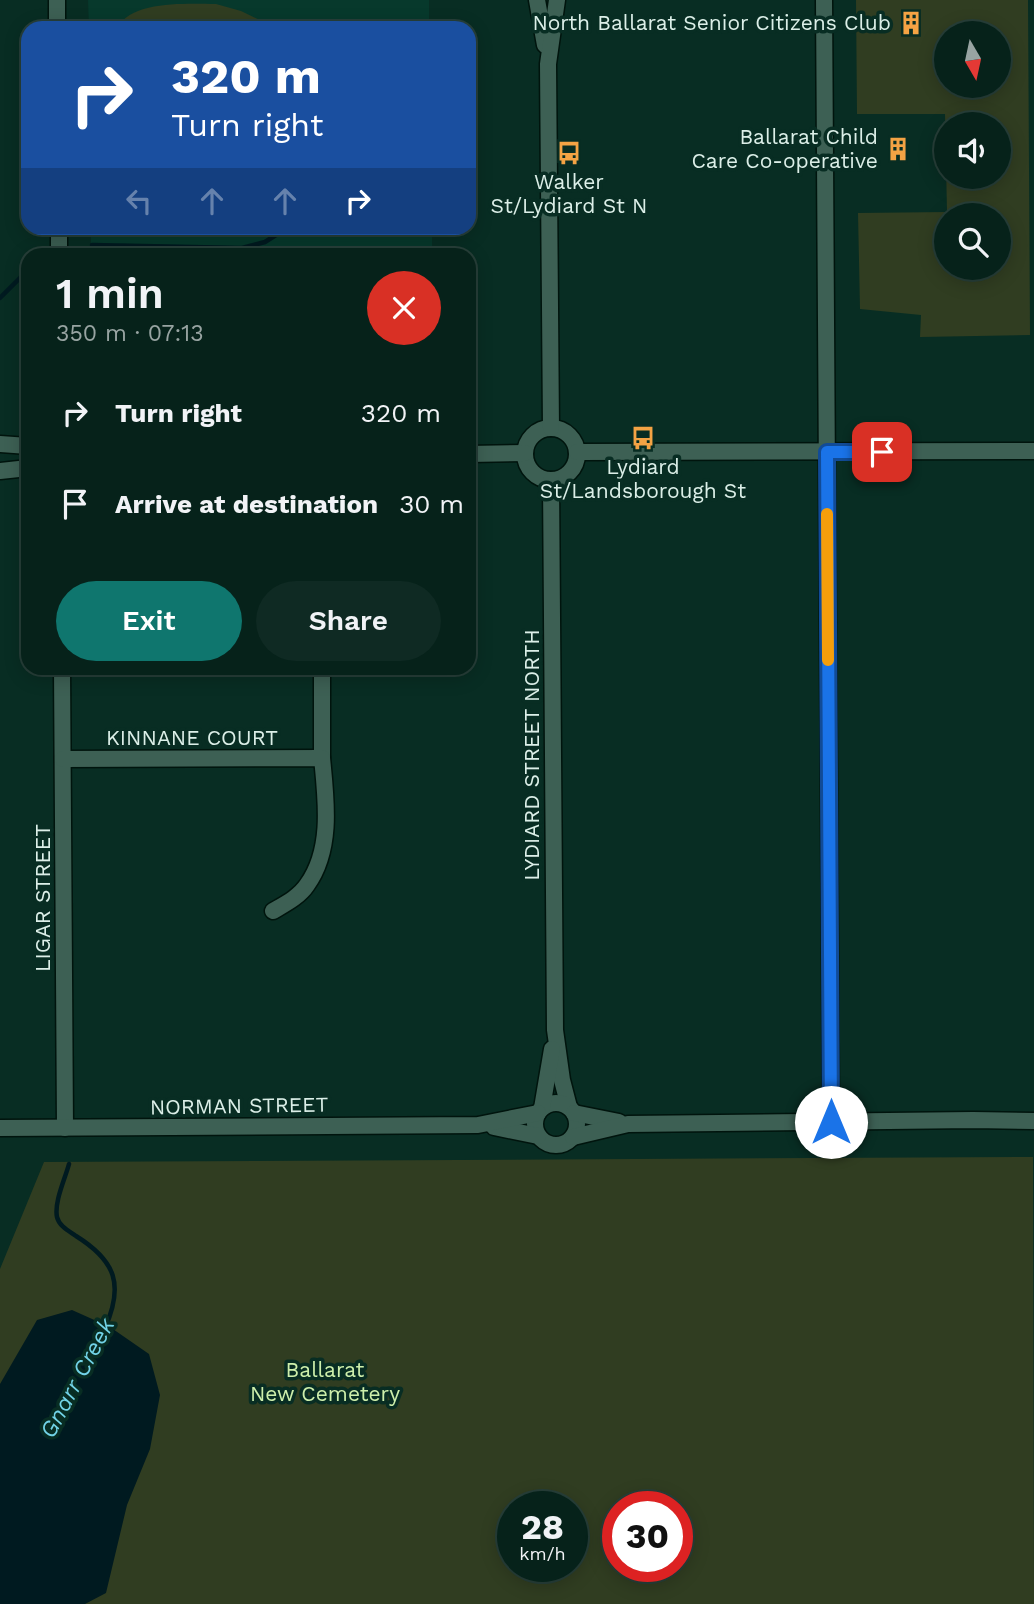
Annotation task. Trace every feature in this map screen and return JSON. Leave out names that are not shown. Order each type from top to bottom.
[{"type":"street","points":[[57,0],[57,21]]},
{"type":"street","points":[[537,0],[548,64]]},
{"type":"street","points":[[551,428],[548,64],[557,0]]},
{"type":"street","points":[[824,0],[831,1122]]},
{"type":"street","points":[[551,428],[569,435],[577,452],[572,470],[560,479],[551,480],[532,472],[526,463],[525,453],[531,436],[542,429],[551,428]]},
{"type":"street","points":[[0,444],[21,446]]},
{"type":"street","points":[[577,452],[1034,451]]},
{"type":"street","points":[[476,454],[525,453]]},
{"type":"street","points":[[0,471],[21,469]]},
{"type":"street","name":"LYDIARD STREET NORTH","points":[[551,480],[555,1030],[562,1080],[572,1110]]},
{"type":"street","name":"LIGAR STREET","points":[[62,675],[65,1128]]},
{"type":"street","points":[[272,911],[307,887],[319,863],[325,838],[322,675]]},
{"type":"street","name":"KINNANE COURT","points":[[63,760],[322,758]]},
{"type":"street","name":"LYDIARD STREET NORTH","points":[[540,1110],[555,1030]]},
{"type":"street","points":[[572,1110],[578,1125],[568,1142],[557,1145],[546,1143],[538,1136],[535,1124],[540,1110],[556,1102],[572,1110],[628,1124]]},
{"type":"street","name":"NORMAN STREET","points":[[478,1125],[540,1110]]},
{"type":"street","points":[[573,1137],[628,1124],[1034,1121]]},
{"type":"street","name":"NORMAN STREET","points":[[0,1128],[478,1125],[538,1136]]},
{"type":"shaded area","points":[[88,0],[429,0],[429,21],[89,21]]},
{"type":"shaded area","points":[[91,235],[432,235],[432,248],[91,248]]},
{"type":"green space","points":[[856,0],[1028,0],[1030,335],[920,337],[921,315],[860,309],[858,213],[934,212],[934,280],[1011,280],[1011,203],[947,203],[947,189],[1011,189],[1011,112],[857,114]]},
{"type":"green space","points":[[176,4],[216,4],[241,11],[262,21],[122,21],[147,8]]},
{"type":"green space","name":"Ballarat New Cemetery","points":[[1033,1157],[1034,1604],[0,1604],[0,1269],[44,1162]]},
{"type":"water","points":[[72,1310],[110,1327],[149,1354],[160,1395],[150,1449],[127,1505],[106,1593],[85,1604],[0,1604],[0,1384],[37,1320]]},
{"type":"waterway","points":[[242,248],[265,242],[276,235]]},
{"type":"waterway","points":[[92,245],[242,248]]},
{"type":"waterway","points":[[0,298],[21,277]]},
{"type":"waterway","name":"Gnarr Creek","points":[[69,1164],[58,1198],[57,1217],[65,1228],[100,1255],[113,1275],[114,1299],[105,1328]]},
{"type":"slow traffic","points":[[827,514],[828,660]]},
{"type":"place","name":"North Ballarat Senior Citizens Club","points":[[911,23]]},
{"type":"place","name":"Ballarat Child Care Co-operative","points":[[898,149]]},
{"type":"place","name":"Walker St/Lydiard St N","points":[[569,153]]},
{"type":"place","name":"Lydiard St/Landsborough St","points":[[643,438]]},
{"type":"route","points":[[831,1122],[827,452],[882,452]]}]
